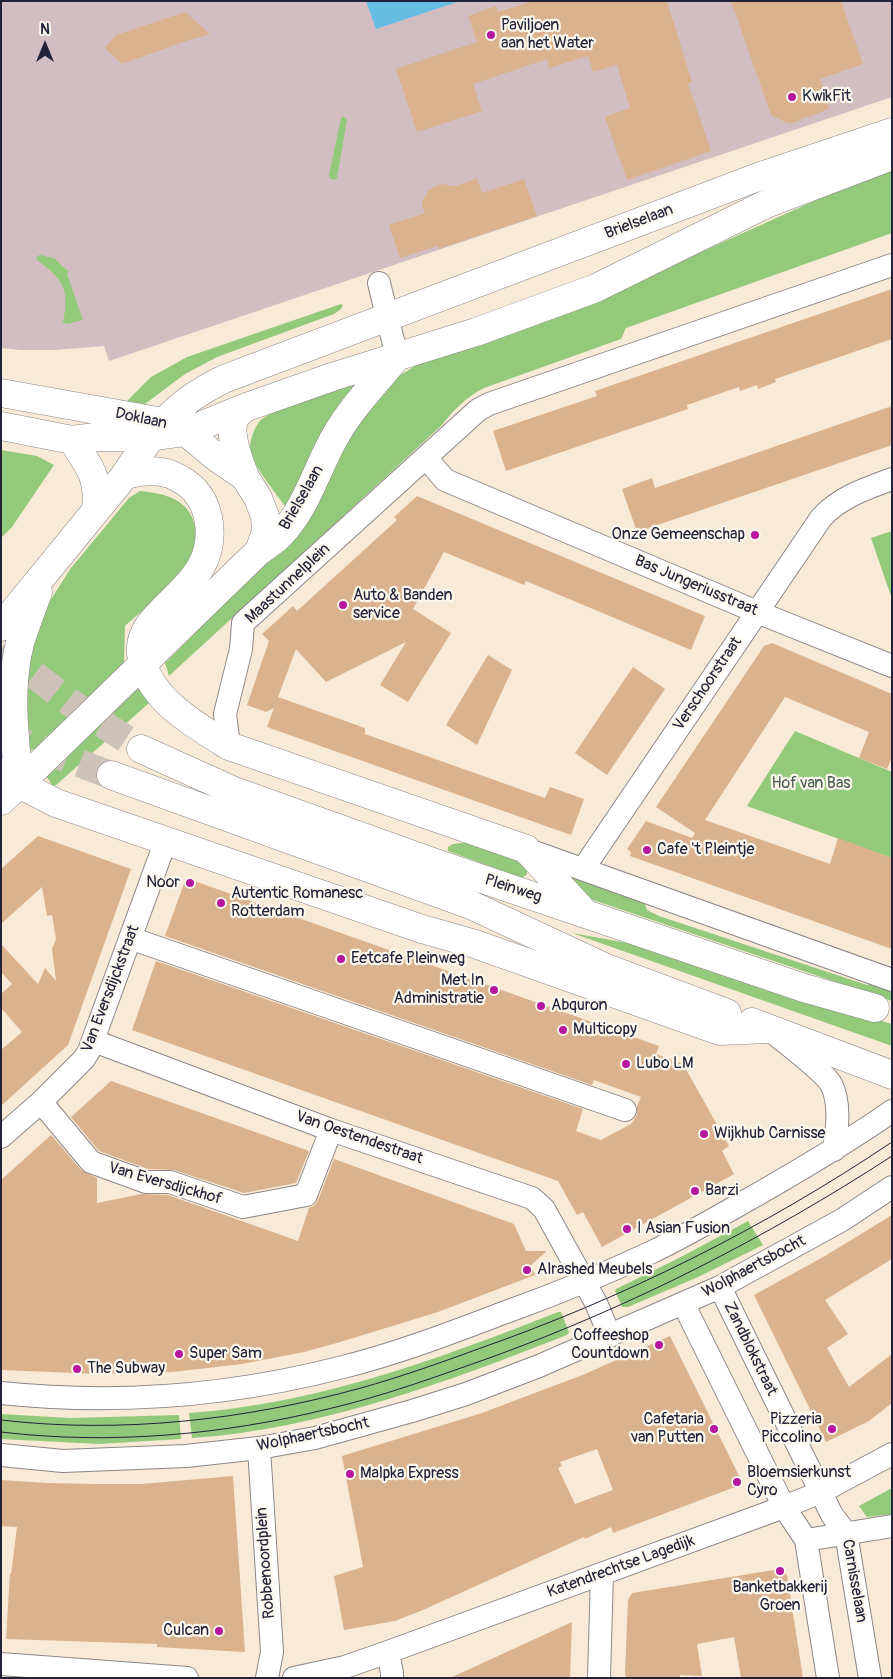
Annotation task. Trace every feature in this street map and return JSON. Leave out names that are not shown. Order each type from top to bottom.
[{"type":"main road","name":"Brielselaan","points":[[125,475],[166,430],[178,407],[194,395],[224,380],[758,177],[892,132]]},
{"type":"main road","points":[[166,430],[244,408],[332,377],[476,332],[596,288],[766,204],[892,156]]},
{"type":"main road","name":"Brielselaan","points":[[143,663],[259,551],[287,528],[316,477],[335,436],[354,409],[397,357]]},
{"type":"main road","name":"Doklaan","points":[[1,393],[166,430],[216,457],[245,477],[258,498],[265,516],[266,532],[259,551]]},
{"type":"main road","points":[[244,408],[235,417],[232,428],[245,477]]},
{"type":"main road","name":"Doklaan","points":[[1,426],[72,440],[166,430]]},
{"type":"main road","points":[[72,440],[94,478],[98,494],[96,509]]},
{"type":"main road","points":[[1,626],[125,475],[138,472],[163,472],[182,480],[198,493],[203,502],[210,527],[210,540],[204,563],[181,593],[145,632],[142,639],[143,663],[147,674],[166,701],[187,720],[229,746],[526,849],[584,912]]},
{"type":"main road","points":[[7,786],[14,730],[14,681],[20,643],[46,571]]},
{"type":"main road","points":[[7,786],[143,663]]},
{"type":"main road","name":"Pleinweg","points":[[141,749],[234,790],[438,864],[804,988],[883,1010]]},
{"type":"main road","name":"Pleinweg","points":[[111,775],[463,902],[604,967],[892,1075]]},
{"type":"main road","points":[[7,786],[166,840]]},
{"type":"main road","name":"Pleinweg","points":[[166,840],[422,930],[475,944],[720,1031],[768,1029]]},
{"type":"street","points":[[426,458],[478,410],[489,404],[892,265]]},
{"type":"street","points":[[379,283],[397,357]]},
{"type":"street","name":"Bas Jungeriusstraat","points":[[426,458],[444,480],[757,612],[892,666]]},
{"type":"street","name":"Maastunnelplein","points":[[229,746],[224,714],[241,649],[243,623],[426,458]]},
{"type":"street","name":"Verschoorstraat","points":[[583,869],[821,518],[830,508],[857,491],[892,479]]},
{"type":"street","name":"Van Eversdijckstraat","points":[[1,1137],[41,1102],[84,1059],[94,1041],[166,840]]},
{"type":"street","points":[[526,849],[892,980]]},
{"type":"street","points":[[130,938],[624,1110]]},
{"type":"street","name":"Pleinweg","points":[[768,1029],[822,1074],[831,1084],[836,1103],[837,1128],[834,1150]]},
{"type":"street","name":"Van Oestendestraat","points":[[94,1041],[331,1130],[532,1198],[544,1209],[584,1282]]},
{"type":"street","name":"Van Eversdijckhof","points":[[41,1102],[91,1162],[146,1182],[170,1182],[243,1207],[306,1195],[331,1130]]},
{"type":"street","points":[[1,1393],[115,1399],[183,1395],[257,1386],[344,1367],[407,1349],[584,1282],[674,1241],[834,1150],[892,1111]]},
{"type":"street","name":"Wolphaertsbocht","points":[[1,1455],[63,1461],[186,1456],[259,1448],[315,1438],[361,1426],[466,1394],[539,1366],[720,1287],[842,1220],[892,1187]]},
{"type":"street","points":[[584,1282],[596,1303],[610,1336]]},
{"type":"street","name":"Zandblokstraat","points":[[720,1287],[821,1492]]},
{"type":"street","points":[[683,1303],[784,1507],[806,1540],[828,1678]]},
{"type":"street","name":"Robbenoordplein","points":[[259,1448],[272,1652],[266,1678]]},
{"type":"street","name":"Katendrechtse Lagedijk","points":[[294,1678],[345,1668],[784,1507],[821,1492],[892,1454]]},
{"type":"street","name":"Carnisselaan","points":[[821,1492],[832,1515],[846,1533],[870,1678]]},
{"type":"street","points":[[806,1540],[892,1526]]},
{"type":"street","points":[[599,1678],[602,1574]]},
{"type":"street","points":[[388,1652],[392,1678]]},
{"type":"street","points":[[1,1664],[187,1678]]},
{"type":"shaded area","points":[[1,1],[892,1],[892,97],[109,361],[104,346],[55,350],[1,348]]},
{"type":"green space","points":[[343,116],[347,120],[337,178],[335,180],[329,178],[329,175]]},
{"type":"green space","points":[[892,166],[892,233],[626,328],[621,339],[484,388],[472,395],[441,426],[169,676],[165,663],[235,593],[374,399],[399,376],[439,351],[623,287]]},
{"type":"green space","points":[[40,255],[54,258],[69,272],[67,274],[83,320],[67,324],[63,323],[66,301],[65,293],[53,273],[36,259]]},
{"type":"green space","points":[[341,304],[343,305],[341,309],[334,314],[217,357],[185,374],[145,404],[129,406],[127,403],[151,377],[187,357]]},
{"type":"green space","points":[[369,373],[286,507],[262,475],[251,455],[251,441],[256,426],[262,419],[272,413]]},
{"type":"green space","points":[[1,450],[37,456],[54,465],[12,527],[1,538]]},
{"type":"green space","points":[[140,491],[170,497],[188,510],[196,531],[196,551],[181,574],[125,626],[124,662],[42,746],[28,751],[25,728],[29,650],[44,610],[71,568],[129,498]]},
{"type":"green space","points":[[892,531],[892,599],[871,538]]},
{"type":"green space","points":[[139,689],[150,700],[148,704],[53,786],[46,776],[134,690]]},
{"type":"green space","name":"Hof van Bas","points":[[795,731],[892,772],[892,858],[747,806]]},
{"type":"green space","points":[[468,842],[513,857],[527,870],[527,874],[522,878],[448,851],[448,847],[453,844]]},
{"type":"green space","points":[[564,871],[639,899],[645,904],[647,910],[659,916],[867,985],[873,984],[892,989],[892,1001],[590,899]]},
{"type":"green space","points":[[572,933],[628,943],[892,1024],[892,1046]]},
{"type":"green space","points":[[748,1221],[763,1245],[696,1278],[628,1307],[622,1307],[615,1291],[616,1289]]},
{"type":"green space","points":[[561,1312],[569,1332],[567,1335],[430,1386],[336,1414],[289,1425],[241,1433],[192,1438],[189,1413],[237,1408],[284,1400],[377,1377],[468,1346]]},
{"type":"green space","points":[[1,1414],[70,1418],[179,1415],[181,1439],[99,1444],[1,1439]]},
{"type":"green space","points":[[892,1488],[892,1514],[867,1517],[859,1506]]},
{"type":"water","points":[[366,1],[460,1],[376,29]]},
{"type":"building","points":[[533,1],[667,1],[692,82],[688,84],[711,151],[627,180],[605,117],[630,108],[617,65],[593,72],[588,56],[549,68],[547,59],[473,84],[482,111],[417,132],[396,69],[477,42],[468,16],[496,6],[498,12]]},
{"type":"building","points":[[731,1],[841,1],[863,64],[820,79],[829,109],[789,124],[771,115]]},
{"type":"building","points":[[185,12],[210,34],[122,64],[105,48],[116,35]]},
{"type":"building","points":[[477,178],[482,193],[524,179],[537,216],[438,249],[437,246],[400,258],[389,225],[425,213],[422,204],[424,198],[428,191],[434,187],[441,184],[456,186]]},
{"type":"building","points":[[892,289],[892,339],[775,379],[776,382],[758,389],[757,385],[740,391],[739,387],[687,405],[688,409],[506,471],[493,431],[597,396],[595,391]]},
{"type":"building","points":[[892,406],[892,445],[637,532],[622,489],[652,478],[655,488]]},
{"type":"building","points":[[417,496],[705,616],[691,650],[526,581],[524,585],[444,552],[413,609],[451,633],[408,702],[380,685],[406,642],[326,682],[296,649],[278,697],[365,728],[365,734],[545,798],[550,787],[584,799],[571,835],[267,727],[274,708],[266,712],[247,705],[269,641],[262,634],[293,606],[297,611],[397,520],[394,517]]},
{"type":"building","points":[[772,643],[892,694],[892,758],[887,769],[859,758],[869,732],[785,697],[705,820],[830,864],[838,838],[892,858],[892,949],[630,856],[631,852],[627,849],[646,821],[692,838],[695,833],[656,807],[764,646]]},
{"type":"building","points":[[488,655],[512,670],[477,745],[446,725]]},
{"type":"building","points":[[633,667],[665,689],[607,775],[575,753]]},
{"type":"building","points":[[38,836],[131,869],[68,1045],[1,1106],[1,1050],[22,1032],[1,1008],[1,994],[12,984],[1,972],[1,944],[38,984],[45,968],[56,981],[52,949],[56,939],[52,915],[47,916],[42,887],[1,924],[1,869]]},
{"type":"building","points":[[186,878],[659,1046],[656,1054],[683,1064],[729,1146],[722,1151],[734,1174],[602,1247],[583,1212],[577,1215],[558,1181],[132,1030],[156,961],[583,1109],[576,1131],[601,1140],[631,1124],[637,1115],[637,1106],[641,1097],[594,1080],[592,1085],[165,936]]},
{"type":"building","points":[[111,1081],[309,1151],[296,1183],[244,1193],[174,1170],[148,1169],[99,1151],[71,1117]]},
{"type":"building","points":[[51,1135],[81,1170],[97,1178],[97,1203],[141,1194],[168,1195],[298,1241],[309,1208],[315,1205],[318,1200],[334,1159],[514,1224],[526,1251],[547,1251],[531,1265],[535,1275],[438,1312],[304,1352],[242,1364],[172,1372],[98,1374],[1,1370],[1,1180]]},
{"type":"building","points":[[892,1215],[892,1259],[825,1300],[848,1334],[827,1348],[849,1387],[892,1354],[892,1403],[869,1421],[826,1442],[754,1295],[825,1256]]},
{"type":"building","points":[[670,1336],[743,1484],[613,1533],[611,1527],[585,1539],[584,1537],[395,1621],[344,1630],[334,1576],[363,1567],[342,1456],[482,1413],[585,1374]],"holes":[[[597,1449],[613,1490],[575,1504],[558,1468],[562,1466],[560,1462]]]},
{"type":"building","points":[[233,1476],[245,1652],[157,1647],[157,1644],[6,1639],[10,1573],[17,1527],[1,1526],[1,1480],[47,1483],[142,1484]]},
{"type":"building","points":[[780,1569],[787,1575],[803,1678],[741,1678],[734,1637],[697,1644],[702,1676],[680,1675],[680,1678],[626,1678],[628,1600],[632,1593]]},
{"type":"building","points":[[572,1622],[570,1678],[450,1678]]},
{"type":"tunnel","points":[[1,649],[71,703],[141,749]]},
{"type":"tunnel","points":[[1,734],[111,775]]},
{"type":"tram line","points":[[1,1420],[46,1424],[92,1425],[182,1421],[228,1416],[273,1408],[317,1399],[390,1379],[532,1329],[639,1284],[692,1259],[794,1203],[892,1142]]},
{"type":"tram line","points":[[1,1432],[83,1438],[166,1435],[207,1431],[288,1418],[349,1404],[390,1392],[544,1337],[647,1293],[796,1215],[892,1156]]},
{"type":"place","name":"Paviljoen aan het Water","points":[[491,35]]},
{"type":"place","name":"KwikFit","points":[[792,97]]},
{"type":"place","name":"Onze Gemeenschap","points":[[755,535]]},
{"type":"place","name":"Auto & Banden service","points":[[343,605]]},
{"type":"place","name":"Cafe 't Pleintje","points":[[647,850]]},
{"type":"place","name":"Noor","points":[[190,883]]},
{"type":"place","name":"Autentic Romanesc Rotterdam","points":[[221,903]]},
{"type":"place","name":"Eetcafe Pleinweg","points":[[341,959]]},
{"type":"place","name":"Met In Administratie","points":[[494,990]]},
{"type":"place","name":"Abquron","points":[[541,1006]]},
{"type":"place","name":"Multicopy","points":[[563,1030]]},
{"type":"place","name":"Lubo LM","points":[[626,1064]]},
{"type":"place","name":"Wijkhub Carnisse","points":[[704,1134]]},
{"type":"place","name":"Barzi","points":[[695,1191]]},
{"type":"place","name":"I Asian Fusion","points":[[627,1229]]},
{"type":"place","name":"Alrashed Meubels","points":[[527,1270]]},
{"type":"place","name":"Coffeeshop Countdown","points":[[659,1345]]},
{"type":"place","name":"Super Sam","points":[[179,1354]]},
{"type":"place","name":"The Subway","points":[[77,1369]]},
{"type":"place","name":"Cafetaria van Putten","points":[[714,1429]]},
{"type":"place","name":"Pizzeria Piccolino","points":[[832,1429]]},
{"type":"place","name":"Malpka Express","points":[[350,1474]]},
{"type":"place","name":"Bloemsierkunst Cyro","points":[[737,1482]]},
{"type":"place","name":"Banketbakkerij Groen","points":[[780,1571]]},
{"type":"place","name":"Culcan","points":[[219,1631]]}]
